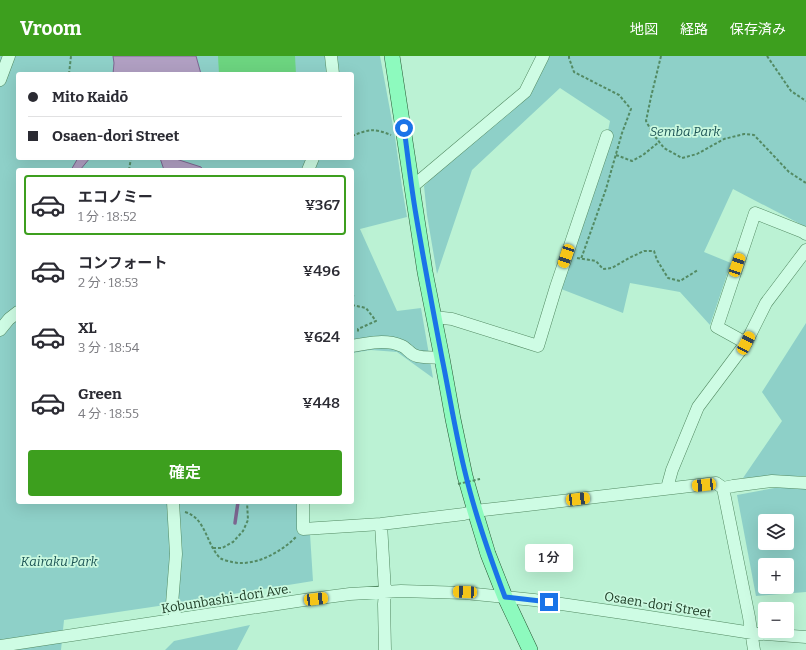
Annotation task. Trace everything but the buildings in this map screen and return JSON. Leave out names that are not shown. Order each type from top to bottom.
[{"type":"main road","points":[[392,56],[426,272],[454,426],[465,476],[488,554],[505,597],[530,650]]},
{"type":"street","points":[[0,80],[9,56]]},
{"type":"street","points":[[331,56],[333,72]]},
{"type":"street","points":[[412,187],[525,92],[543,56]]},
{"type":"street","points":[[434,317],[452,319],[538,346],[566,256],[608,136]]},
{"type":"street","points":[[746,343],[716,327],[755,214],[806,234]]},
{"type":"street","points":[[667,488],[672,470],[698,407],[746,343],[766,303],[806,250]]},
{"type":"street","points":[[0,330],[9,319],[16,314]]},
{"type":"street","points":[[355,345],[381,342],[393,343],[403,346],[410,353],[417,356],[442,358]]},
{"type":"street","points":[[723,488],[772,481],[806,483]]},
{"type":"street","points":[[303,504],[303,530],[381,524],[464,514],[475,511],[716,483],[723,488],[752,633],[754,650]]},
{"type":"street","points":[[174,506],[176,554],[172,604],[176,619]]},
{"type":"street","points":[[381,524],[385,592],[384,650]]},
{"type":"street","name":"Kobunbashi-dori Ave.","points":[[0,646],[51,644],[176,619],[350,594],[420,591],[465,592],[505,597]]},
{"type":"street","name":"Osaen-dori Street","points":[[505,597],[623,612],[752,633],[806,637]]},
{"type":"path","points":[[69,72],[71,56]]},
{"type":"path","points":[[661,56],[646,121],[653,134],[664,148],[682,158],[697,154],[724,140],[744,134],[754,135],[788,172],[806,183]]},
{"type":"path","points":[[767,56],[791,91],[806,101]]},
{"type":"path","points":[[354,135],[367,130],[381,131],[406,140]]},
{"type":"path","points":[[616,155],[632,161],[643,155],[659,142]]},
{"type":"path","points":[[566,256],[596,261],[603,269],[612,268],[644,251],[654,251],[657,260],[668,278],[680,281],[698,270]]},
{"type":"path","points":[[354,305],[366,308],[376,321],[358,329],[355,345]]},
{"type":"path","points":[[458,484],[480,479]]},
{"type":"path","points":[[213,548],[222,548],[233,542],[243,531],[248,520],[247,504]]},
{"type":"path","points":[[174,506],[200,522],[213,548],[221,559],[236,563],[255,561],[274,553],[288,544],[303,530]]},
{"type":"green space","name":"Kairaku Park","points":[[0,56],[380,56],[395,137],[407,217],[360,229],[397,311],[421,308],[433,378],[397,352],[371,350],[354,353],[354,168],[16,168],[16,504],[308,504],[313,581],[64,620],[61,650],[0,650]]},
{"type":"green space","name":"Semba Park","points":[[543,56],[806,56],[806,227],[733,189],[704,252],[731,263],[710,325],[680,292],[630,283],[623,313],[556,287],[607,136],[610,121],[560,88],[472,170],[437,274],[427,215],[424,186],[496,116],[525,92]]},
{"type":"green space","points":[[806,323],[806,476],[743,478],[782,421],[762,392]]},
{"type":"green space","points":[[780,487],[806,489],[806,592],[794,593],[794,558],[758,558],[758,594],[781,594],[756,596],[737,495]]},
{"type":"green space","points":[[250,625],[237,650],[165,650],[174,641]]},
{"type":"shaded area","points":[[113,56],[196,56],[200,72],[113,72]]},
{"type":"shaded area","points":[[77,160],[88,160],[82,168],[72,168]]},
{"type":"shaded area","points":[[161,160],[179,160],[202,168],[163,168]]},
{"type":"waterway","points":[[235,523],[238,504]]},
{"type":"route","points":[[404,128],[416,214],[453,419],[465,476],[488,554],[505,597],[549,602]]}]
